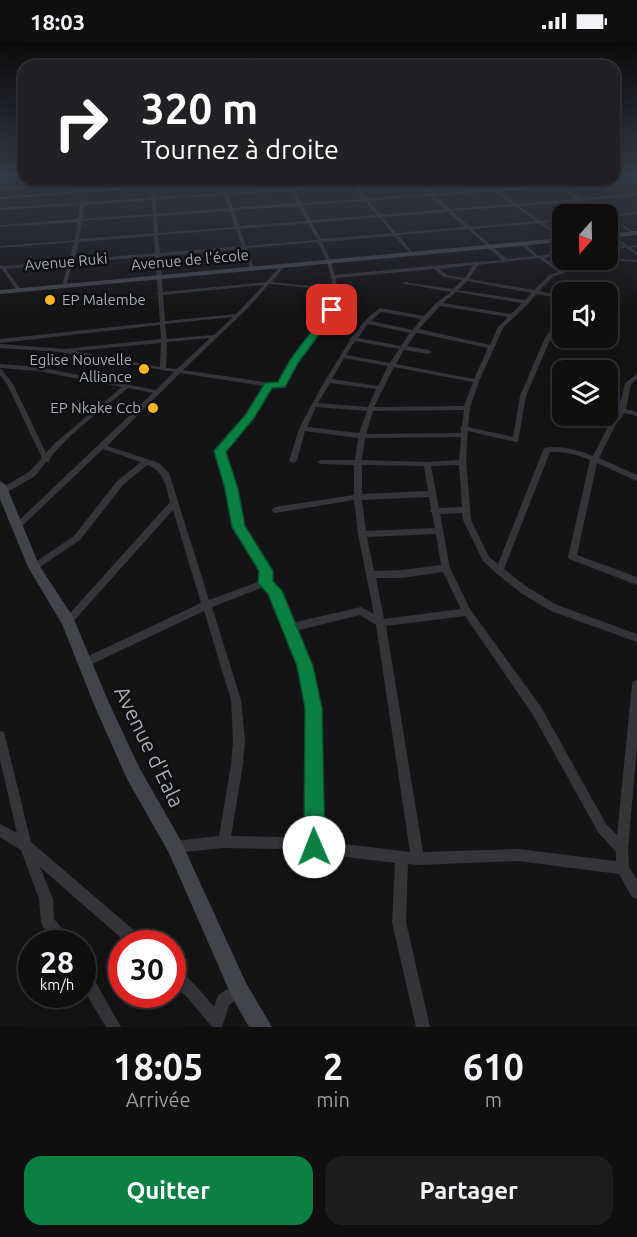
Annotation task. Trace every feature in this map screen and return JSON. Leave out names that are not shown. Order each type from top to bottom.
[{"type":"street","points":[[0,226],[94,220]]},
{"type":"street","points":[[153,220],[164,341],[163,369]]},
{"type":"street","points":[[235,220],[252,268]]},
{"type":"street","points":[[0,247],[323,220]]},
{"type":"street","points":[[384,220],[412,254]]},
{"type":"street","points":[[460,220],[505,260]]},
{"type":"street","points":[[536,220],[552,232]]},
{"type":"street","points":[[64,286],[77,240],[79,221]]},
{"type":"street","points":[[0,346],[60,350],[163,369],[268,385],[281,384],[332,310],[337,291],[332,269],[328,265],[330,261],[326,249],[318,240],[308,221]]},
{"type":"street","name":"Avenue Ruki","points":[[1,266],[552,221]]},
{"type":"street","points":[[618,223],[635,233]]},
{"type":"street","points":[[618,235],[635,233]]},
{"type":"street","name":"Avenue de l'école","points":[[0,292],[552,240]]},
{"type":"street","points":[[618,241],[637,254]]},
{"type":"street","points":[[523,243],[538,257],[562,272]]},
{"type":"street","points":[[618,248],[637,246]]},
{"type":"street","points":[[332,277],[552,255]]},
{"type":"street","points":[[618,260],[637,261]]},
{"type":"street","points":[[629,264],[637,261]]},
{"type":"street","points":[[418,859],[404,787],[381,623],[362,534],[357,497],[357,462],[362,436],[371,409],[404,348],[425,318],[475,269],[477,262]]},
{"type":"street","points":[[16,527],[103,447],[216,336],[269,283],[283,264]]},
{"type":"street","points":[[1,266],[19,290]]},
{"type":"street","points":[[435,268],[446,276],[552,295]]},
{"type":"street","points":[[569,270],[551,276],[501,327],[476,381],[467,408],[463,431],[462,462],[467,520],[486,559],[524,590],[554,608],[637,638]]},
{"type":"street","points":[[159,294],[269,283],[311,286]]},
{"type":"street","points":[[405,283],[527,302]]},
{"type":"street","points":[[320,288],[337,291]]},
{"type":"street","points":[[438,304],[512,316]]},
{"type":"street","points":[[293,461],[302,429],[352,339],[366,322],[380,310],[425,318]]},
{"type":"street","points":[[0,341],[235,315]]},
{"type":"street","points":[[366,322],[490,347]]},
{"type":"street","points":[[302,429],[362,436],[463,431],[516,440],[523,396],[552,332]]},
{"type":"street","points":[[60,350],[216,336]]},
{"type":"street","points":[[352,339],[429,352]]},
{"type":"street","points":[[343,356],[476,381]]},
{"type":"street","points":[[0,368],[27,368],[158,392]]},
{"type":"street","points":[[0,368],[46,460]]},
{"type":"street","points":[[637,376],[629,381],[620,416],[614,421],[594,460],[572,557],[637,581]]},
{"type":"street","points":[[329,381],[381,388]]},
{"type":"street","points":[[265,583],[266,571],[238,527],[232,489],[220,451],[250,416],[268,385]]},
{"type":"street","points":[[2,493],[24,480],[46,460],[57,445],[127,386]]},
{"type":"street","points":[[316,405],[371,409],[467,408]]},
{"type":"street","points":[[622,410],[637,414]]},
{"type":"street","points":[[103,447],[147,461],[163,469],[207,605],[236,700],[237,764],[224,842]]},
{"type":"street","points":[[499,571],[547,450],[579,454],[637,478]]},
{"type":"street","points":[[34,567],[77,538],[120,483],[147,461]]},
{"type":"street","points":[[321,462],[427,464],[462,462]]},
{"type":"street","points":[[427,464],[446,568],[467,612],[537,711],[602,828],[622,849]]},
{"type":"street","name":"Avenue d'Eala","points":[[2,493],[34,567],[68,621],[103,707],[133,772],[175,847],[239,990],[261,1027]]},
{"type":"street","points":[[276,510],[357,497],[432,495]]},
{"type":"street","points":[[68,621],[175,502]]},
{"type":"street","points":[[434,511],[467,510]]},
{"type":"street","points":[[362,534],[438,531]]},
{"type":"street","points":[[371,576],[446,568]]},
{"type":"street","points":[[86,662],[207,605],[265,583]]},
{"type":"street","points":[[265,583],[274,591],[305,666],[314,708],[314,847]]},
{"type":"street","points":[[290,628],[361,611],[381,623],[467,612]]},
{"type":"street","points":[[637,685],[622,849],[623,868],[637,892]]},
{"type":"street","points":[[0,736],[26,846],[46,899],[48,922],[55,930]]},
{"type":"street","points":[[0,830],[26,846],[123,930]]},
{"type":"street","points":[[175,847],[224,842],[314,847],[418,859],[518,855],[623,868]]},
{"type":"street","points":[[402,857],[399,922],[423,1027]]},
{"type":"street","points":[[186,987],[215,1024]]},
{"type":"street","points":[[215,1024],[223,1000],[239,990]]},
{"type":"street","points":[[96,996],[114,1027]]},
{"type":"place","name":"EP Malembe","points":[[50,300]]},
{"type":"place","name":"Eglise Nouvelle Alliance","points":[[144,369]]},
{"type":"place","name":"EP Nkake Ccb","points":[[153,408]]},
{"type":"route","points":[[314,847],[314,708],[305,666],[274,591],[265,583],[266,571],[238,527],[232,489],[220,451],[250,416],[268,385],[279,386],[281,384],[332,310]]}]
